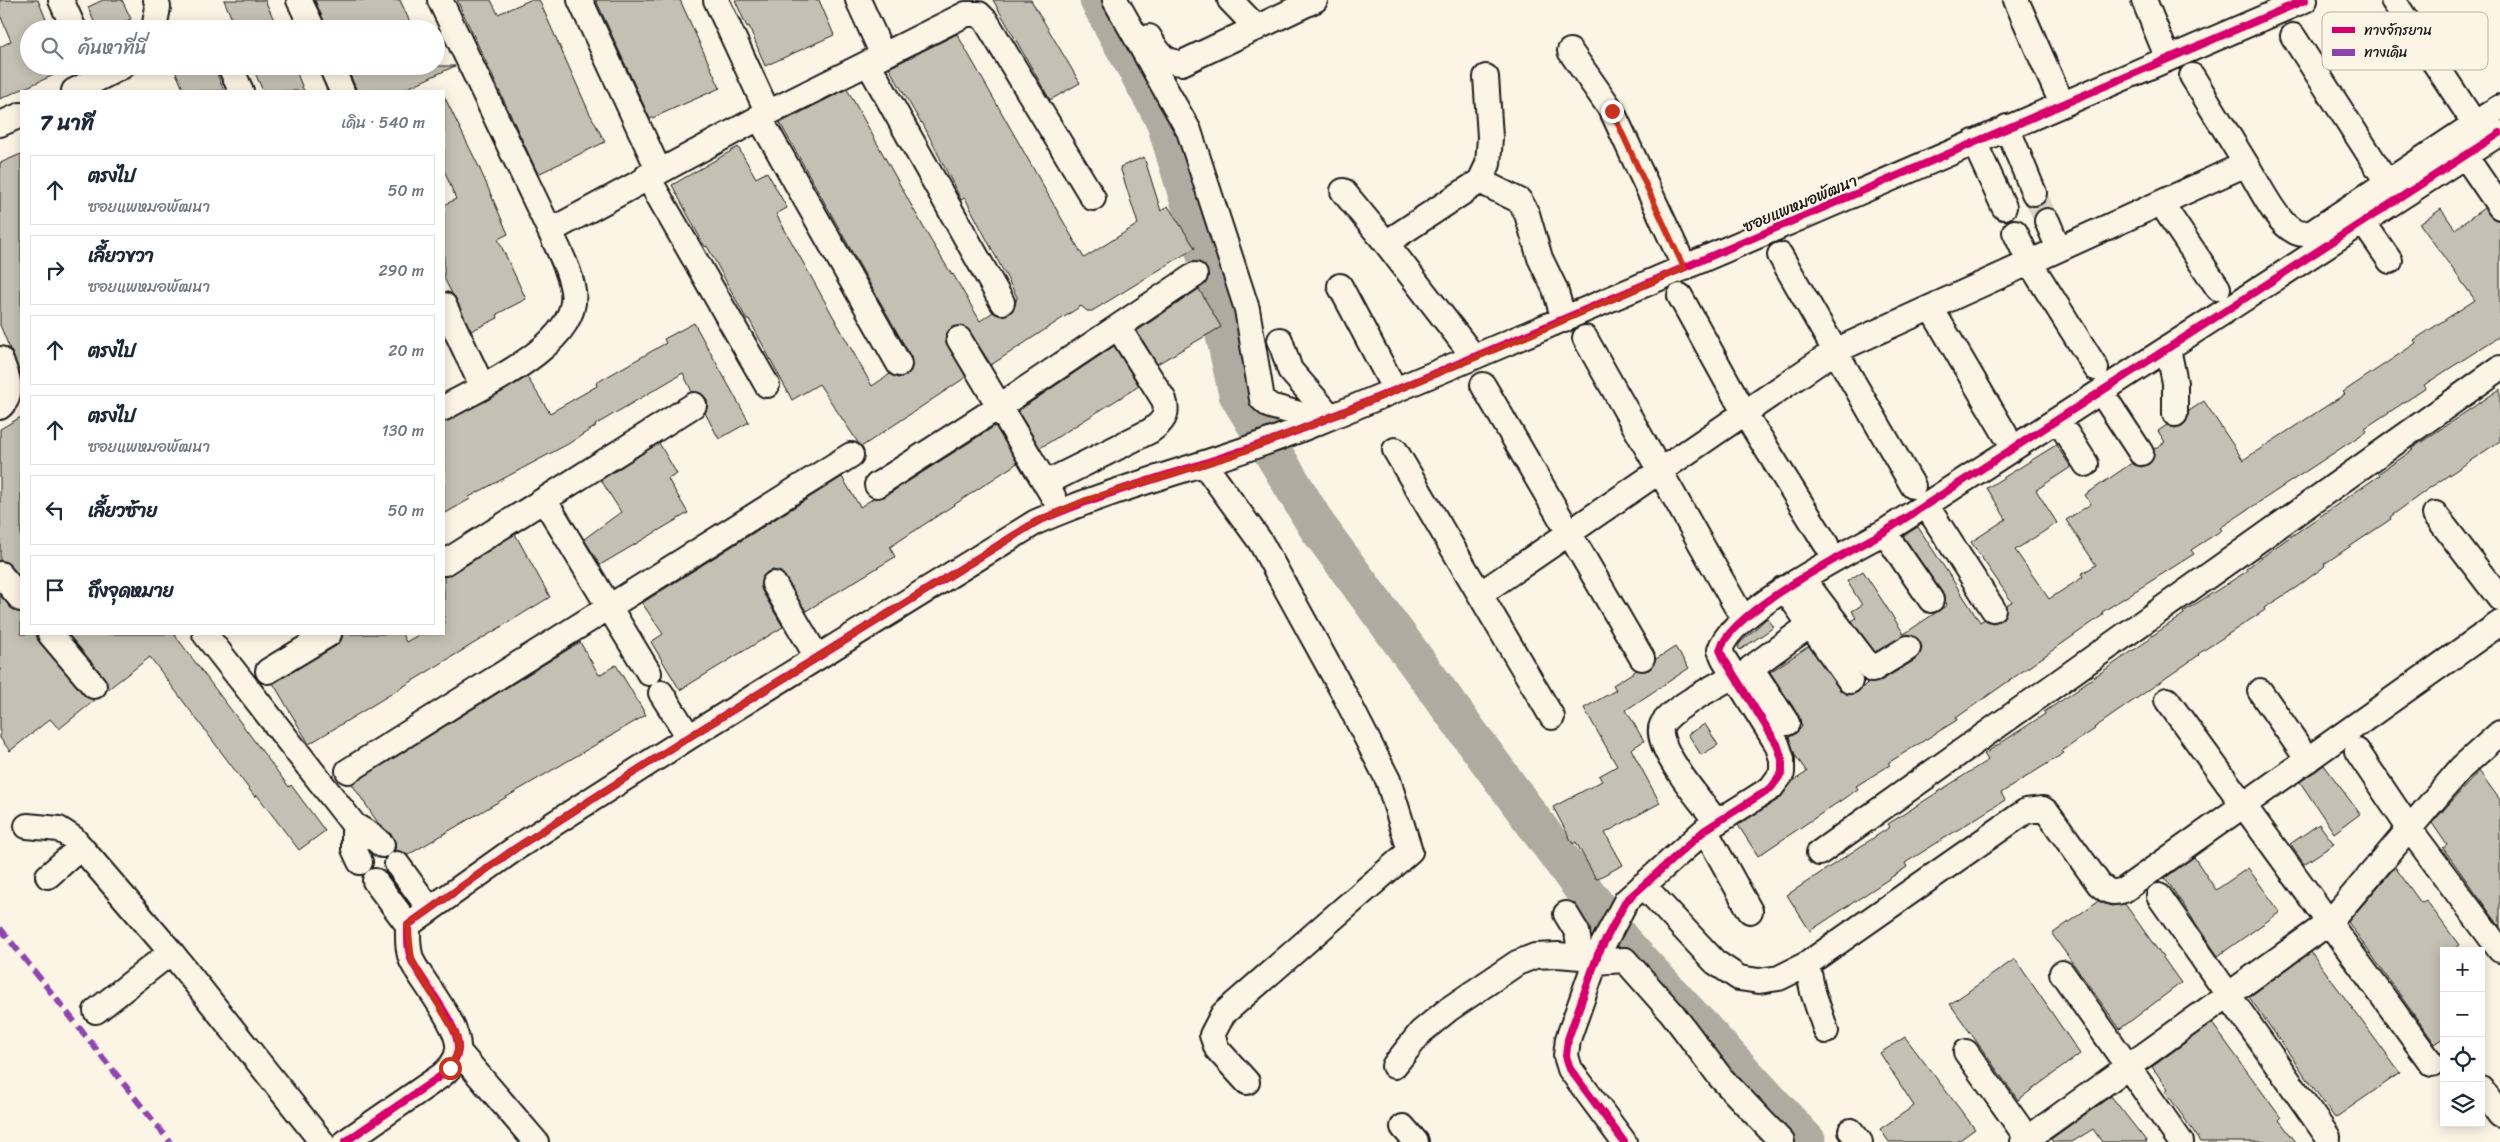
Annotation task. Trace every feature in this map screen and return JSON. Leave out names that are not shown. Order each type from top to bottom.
[{"type":"street","points":[[61,0],[70,20]]},
{"type":"street","points":[[156,0],[158,7],[156,20]]},
{"type":"street","points":[[299,0],[309,20]]},
{"type":"street","points":[[440,0],[550,231],[574,292],[572,310],[564,326],[550,342],[528,359],[445,407]]},
{"type":"street","points":[[580,0],[653,174],[767,385]]},
{"type":"street","points":[[716,0],[764,115],[898,364]]},
{"type":"street","points":[[858,0],[875,59],[1002,302]]},
{"type":"street","points":[[1115,0],[1189,131],[1247,309],[1262,398],[1270,406],[1296,413],[1317,423]]},
{"type":"street","points":[[1130,0],[1162,58],[1171,62],[1182,63],[1315,0]]},
{"type":"street","points":[[1230,0],[1257,28]]},
{"type":"street","points":[[2016,0],[2062,104]]},
{"type":"street","points":[[2144,0],[2168,59]]},
{"type":"street","name":"ซอยแพหมอพัฒนา","points":[[1204,464],[1232,456],[1317,423],[1474,358],[2168,59],[2275,6],[2305,0]]},
{"type":"street","points":[[2393,0],[2401,12]]},
{"type":"street","points":[[550,231],[764,115],[966,14],[979,14],[986,21],[1093,198]]},
{"type":"street","points":[[2293,36],[2387,182]]},
{"type":"street","points":[[1570,51],[1612,111],[1684,268]]},
{"type":"street","points":[[2439,70],[2475,124]]},
{"type":"street","points":[[234,75],[241,90]]},
{"type":"street","points":[[334,75],[342,90]]},
{"type":"street","points":[[76,90],[108,76]]},
{"type":"street","points":[[2192,76],[2284,224],[2294,232],[2303,234],[2313,232],[2500,108]]},
{"type":"street","points":[[1386,243],[1480,181],[1488,164],[1490,137],[1486,77]]},
{"type":"street","points":[[2007,127],[2034,193]]},
{"type":"street","points":[[1624,1142],[1570,1069],[1566,1056],[1568,1038],[1591,958],[1635,893],[1711,826],[1771,788],[1782,773],[1782,759],[1777,744],[1720,650],[1723,641],[1729,633],[1794,583],[1884,532],[2500,133]]},
{"type":"street","points":[[1974,142],[2004,207]]},
{"type":"street","points":[[2465,156],[2500,206]]},
{"type":"street","points":[[1480,594],[1835,351],[2246,164]]},
{"type":"street","points":[[1480,181],[1520,201],[1540,258],[1555,289],[1564,320]]},
{"type":"street","points":[[1343,192],[1386,243],[1474,358]]},
{"type":"street","points":[[2160,203],[2218,288]]},
{"type":"street","points":[[2047,220],[2059,249]]},
{"type":"street","points":[[2363,222],[2390,261]]},
{"type":"street","points":[[2015,232],[2030,263],[2096,368]]},
{"type":"street","points":[[1780,255],[1913,486]]},
{"type":"street","points":[[877,485],[1000,406],[1195,275]]},
{"type":"street","points":[[1340,286],[1395,390]]},
{"type":"street","points":[[1680,296],[1745,414],[1826,544]]},
{"type":"street","points":[[445,308],[482,386]]},
{"type":"street","points":[[1931,308],[2005,434]]},
{"type":"street","points":[[1046,483],[1150,430],[1162,422],[1165,417],[1166,407],[1164,400],[1118,327]]},
{"type":"street","points":[[1585,338],[1736,606]]},
{"type":"street","points":[[959,339],[1062,510]]},
{"type":"street","points":[[1280,340],[1290,370],[1317,423]]},
{"type":"street","points":[[2168,348],[2175,383],[2175,414]]},
{"type":"street","points":[[0,359],[7,374],[9,387],[4,404],[0,407]]},
{"type":"street","points":[[1819,853],[2500,368]]},
{"type":"street","points":[[1483,385],[1642,658]]},
{"type":"street","points":[[2100,392],[2141,453]]},
{"type":"street","points":[[445,562],[694,406]]},
{"type":"street","points":[[2058,420],[2086,464]]},
{"type":"street","points":[[1395,450],[1552,717]]},
{"type":"street","points":[[348,771],[851,455]]},
{"type":"street","points":[[408,925],[429,908],[516,848],[689,737],[1036,522],[1086,500],[1204,464],[1260,541],[1342,690],[1388,780],[1410,851],[1224,1014],[1212,1035],[1217,1049],[1247,1082]]},
{"type":"street","points":[[545,500],[649,672]]},
{"type":"street","points":[[1926,505],[1993,609]]},
{"type":"street","points":[[2435,514],[2500,599]]},
{"type":"street","points":[[1884,532],[1931,600]]},
{"type":"street","points":[[0,574],[20,598]]},
{"type":"street","points":[[1794,583],[1810,625],[1850,680]]},
{"type":"street","points":[[1794,583],[1872,670],[1908,648]]},
{"type":"street","points":[[774,584],[817,657]]},
{"type":"street","points":[[1635,893],[1716,962],[1739,978],[1759,981],[1779,978],[1807,964],[2026,811],[2043,808],[2099,884],[2108,892],[2114,894],[2124,890],[2500,623]]},
{"type":"street","points":[[1787,723],[1751,668],[1810,625]]},
{"type":"street","points":[[51,635],[94,686]]},
{"type":"street","points":[[206,635],[354,826],[371,835],[382,845]]},
{"type":"street","points":[[268,671],[327,635]]},
{"type":"street","points":[[1735,675],[1671,714],[1662,726],[1662,741],[1711,826],[1750,911]]},
{"type":"street","points":[[2260,691],[2308,760]]},
{"type":"street","points":[[661,693],[689,737]]},
{"type":"street","points":[[2167,700],[2432,1064]]},
{"type":"street","points":[[1966,1052],[2027,1141],[2330,922],[2461,768],[2499,736]]},
{"type":"street","points":[[2357,751],[2409,828],[2500,950]]},
{"type":"street","points":[[27,826],[59,829],[81,847],[171,952],[322,1142]]},
{"type":"street","points":[[354,826],[354,849],[360,862]]},
{"type":"street","points":[[48,876],[81,847]]},
{"type":"street","points":[[397,864],[429,908]]},
{"type":"street","points":[[345,1142],[371,1135],[450,1068],[458,1051],[457,1036],[450,1021],[412,961],[408,925],[374,882]]},
{"type":"street","points":[[2159,896],[2328,1137]]},
{"type":"street","points":[[1566,914],[1591,958]]},
{"type":"street","points":[[96,1011],[171,952]]},
{"type":"street","points":[[1394,1066],[1421,1032],[1448,1009],[1518,963],[1535,956],[1618,959],[1629,962],[1672,1013],[1721,1078],[1782,1142]]},
{"type":"street","points":[[1807,964],[1813,992],[1826,1031]]},
{"type":"street","points":[[2062,973],[2181,1142]]},
{"type":"street","points":[[458,1051],[536,1142]]},
{"type":"street","points":[[2485,1094],[2500,1115]]},
{"type":"building","points":[[0,0],[38,0],[46,20],[20,20],[20,75],[54,75],[0,99],[0,47],[11,41],[0,15]]},
{"type":"building","points":[[103,0],[122,0],[131,19],[93,20],[88,7]]},
{"type":"building","points":[[224,0],[265,0],[274,20],[232,20]]},
{"type":"building","points":[[315,0],[400,0],[409,20],[323,20]]},
{"type":"building","points":[[457,0],[491,0],[498,14],[530,0],[539,0],[589,112],[605,142],[538,174]]},
{"type":"building","points":[[596,0],[680,0],[720,88],[650,119]]},
{"type":"building","points":[[735,0],[819,0],[834,35],[765,66],[749,26],[747,27]]},
{"type":"building","points":[[993,0],[1031,0],[1080,83],[1050,100]]},
{"type":"building","points":[[957,34],[1084,258],[1138,224],[1120,167],[1144,157],[1161,211],[1168,206],[1195,248],[1092,311],[1087,311],[1081,306],[991,365],[965,327],[952,327],[947,333],[945,340],[966,377],[861,447],[819,384],[792,400],[749,319],[747,320],[707,246],[705,247],[672,185],[738,147],[756,178],[767,172],[787,208],[776,214],[872,386],[890,374],[898,378],[905,376],[911,371],[911,357],[780,123],[847,89],[930,239],[980,321],[993,312],[1001,316],[1008,314],[1014,309],[1017,297],[965,198],[961,200],[922,122],[889,68]]},
{"type":"building","points":[[445,66],[455,66],[445,71]]},
{"type":"building","points":[[177,75],[218,75],[224,90],[184,90]]},
{"type":"building","points":[[256,75],[298,75],[304,90],[263,90]]},
{"type":"building","points":[[350,75],[436,75],[403,90],[357,90]]},
{"type":"building","points":[[445,98],[479,167],[508,234],[498,239],[526,299],[497,314],[498,318],[471,331],[445,280],[445,204],[456,199],[445,172]]},
{"type":"building","points":[[20,154],[20,374],[0,325],[0,163]]},
{"type":"building","points":[[2484,208],[2494,219],[2500,221],[2500,336],[2424,385],[2426,388],[2365,428],[2367,431],[2220,528],[2222,530],[2191,550],[2194,554],[2102,612],[2103,615],[1956,718],[1957,720],[1888,763],[1890,765],[1856,786],[1858,789],[1758,856],[1738,825],[1779,799],[1793,781],[1807,772],[1795,755],[1789,737],[1802,727],[1799,716],[1770,672],[1809,646],[1839,689],[1848,695],[1858,692],[1867,683],[1879,682],[1915,660],[1920,654],[1922,647],[1919,640],[1908,634],[1875,652],[1852,621],[1856,618],[1852,611],[1862,605],[1847,581],[1863,571],[1904,634],[1947,605],[1942,592],[1903,536],[1918,527],[1980,622],[1985,619],[1993,623],[2001,620],[2005,615],[2006,605],[2012,602],[1971,542],[2006,519],[1987,488],[2056,445],[2071,467],[2036,490],[2057,523],[2015,550],[2049,599],[2083,577],[2081,574],[2096,565],[2066,520],[2091,504],[2085,495],[2132,463],[2141,467],[2149,464],[2153,459],[2154,449],[2165,442],[2158,431],[2167,425],[2175,428],[2182,426],[2187,420],[2189,411],[2204,401],[2243,460],[2345,394],[2343,392],[2416,343],[2414,340],[2475,300],[2420,224],[2441,209],[2455,229]]},
{"type":"building","points":[[1199,289],[1221,327],[1157,364],[1137,331]]},
{"type":"building","points":[[694,323],[749,422],[719,439],[705,413],[708,405],[706,398],[700,393],[692,392],[683,373],[595,425],[568,444],[469,497],[470,499],[445,513],[445,421],[527,377],[550,413],[597,386],[596,383],[666,343],[664,339]]},
{"type":"building","points":[[1114,346],[1139,386],[1040,448],[1018,411]]},
{"type":"building","points":[[2500,389],[2500,441],[2428,489],[2390,517],[2391,519],[2324,564],[2325,566],[2297,587],[2264,608],[2265,610],[2198,654],[2094,728],[2062,751],[2064,753],[2001,793],[2005,800],[1905,863],[1907,867],[1810,931],[1787,895],[1890,827],[1888,824],[1988,760],[1984,754],[2045,714],[2044,712],[2184,614],[2183,612],[2247,571],[2246,569],[2274,548],[2380,475],[2379,473],[2413,450],[2411,449]]},
{"type":"building","points":[[20,418],[20,577],[10,565],[0,561],[0,429]]},
{"type":"building","points":[[995,426],[1017,462],[1016,464],[890,547],[895,557],[806,611],[781,572],[773,570],[767,572],[762,578],[762,591],[783,627],[680,690],[651,642],[663,634],[642,603],[842,477],[860,507],[874,498],[884,497]]},
{"type":"building","points":[[659,443],[677,474],[668,479],[688,513],[600,565],[584,539],[621,512],[601,480]]},
{"type":"building","points":[[515,534],[550,597],[309,744],[273,683],[336,646],[341,641],[343,635],[402,635],[406,642],[418,635],[445,635],[445,577],[451,575]]},
{"type":"building","points":[[0,595],[11,608],[20,612],[20,635],[37,635],[40,643],[84,695],[95,700],[59,729],[50,719],[10,751],[0,738]]},
{"type":"building","points":[[1767,618],[1774,627],[1740,650],[1738,647],[1740,643]]},
{"type":"building","points":[[69,635],[175,635],[289,787],[291,785],[325,831],[299,850],[257,795],[255,797],[150,657],[107,690],[104,677]]},
{"type":"building","points":[[580,642],[599,675],[616,665],[646,715],[408,855],[396,850],[392,835],[378,823],[352,784]]},
{"type":"building","points":[[1675,647],[1689,668],[1626,710],[1644,741],[1631,749],[1660,803],[1605,833],[1623,865],[1596,879],[1576,842],[1573,844],[1553,807],[1602,781],[1599,776],[1617,766],[1584,708],[1616,690],[1613,685],[1637,670],[1649,670],[1656,659]]},
{"type":"building","points":[[1705,724],[1718,745],[1701,755],[1688,734]]},
{"type":"building","points":[[2324,765],[2360,814],[2334,833],[2300,782]]},
{"type":"building","points":[[2479,771],[2500,800],[2500,927],[2443,848],[2447,845],[2432,823]]},
{"type":"building","points":[[2319,824],[2334,844],[2304,864],[2290,844]]},
{"type":"building","points":[[2194,857],[2216,890],[2248,868],[2280,912],[2218,956],[2165,878]]},
{"type":"building","points":[[2395,867],[2421,903],[2426,900],[2459,945],[2456,947],[2440,947],[2440,1041],[2435,1044],[2348,922]]},
{"type":"building","points":[[2098,901],[2111,906],[2125,904],[2181,983],[2120,1029],[2052,934]]},
{"type":"building","points":[[2311,952],[2400,1073],[2335,1118],[2249,997]]},
{"type":"building","points":[[2015,959],[2080,1054],[2018,1100],[1950,1004]]},
{"type":"building","points":[[2212,1023],[2281,1118],[2279,1120],[2296,1142],[2201,1142],[2165,1091],[2168,1089],[2152,1067]]},
{"type":"building","points":[[1905,1037],[1975,1129],[1957,1142],[1889,1142],[1880,1129],[1914,1106],[1880,1053]]},
{"type":"building","points":[[2111,1096],[2147,1142],[2102,1142],[2093,1129],[2072,1142],[2053,1142],[2051,1139]]},
{"type":"waterway","points":[[1099,0],[1165,120],[1211,272],[1238,394],[1317,526],[1622,942],[1807,1142]]},
{"type":"tunnel","points":[[2034,193],[2047,221]]},
{"type":"marked path","points":[[0,928],[170,1142]]},
{"type":"cycle path","points":[[345,1142],[442,1075],[452,1064],[457,1054],[457,1041],[454,1030],[411,959],[408,944],[408,925],[516,848],[689,737],[1036,522],[1104,496],[1241,451],[1309,426],[1683,268],[2305,0]]},
{"type":"cycle path","points":[[1624,1142],[1570,1069],[1566,1056],[1568,1039],[1598,954],[1626,901],[1705,830],[1771,788],[1782,773],[1782,759],[1777,744],[1720,650],[1729,635],[1745,618],[1792,584],[1884,532],[2500,133]]},
{"type":"route","points":[[450,1068],[458,1051],[457,1036],[450,1021],[412,961],[408,942],[408,925],[429,908],[516,848],[689,737],[970,561],[1036,522],[1086,500],[1232,456],[1304,428],[1528,336],[1684,268],[1612,111]]}]
